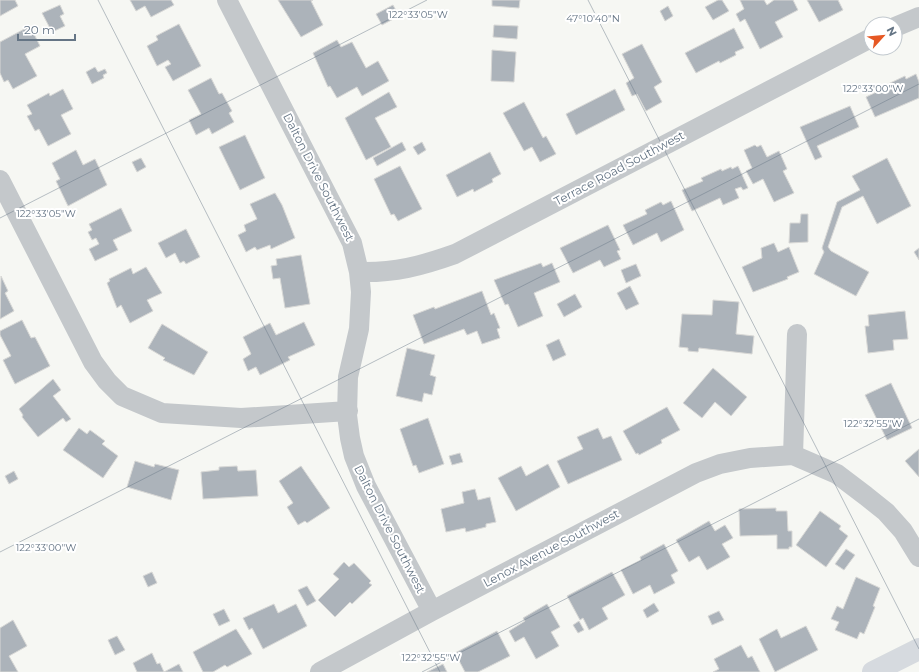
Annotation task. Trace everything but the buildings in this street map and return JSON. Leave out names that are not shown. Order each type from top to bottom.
[{"type":"street","name":"Dalton Drive Southwest","points":[[228,0],[352,243],[359,272],[361,292],[359,329],[348,377],[347,415],[354,456],[366,486],[432,611]]},
{"type":"street","points":[[903,24],[919,17]]},
{"type":"street","name":"Terrace Road Southwest","points":[[359,272],[385,273],[406,269],[455,254],[863,42]]},
{"type":"street","points":[[0,180],[93,362],[107,381],[122,396],[162,413],[191,416],[242,418],[348,411]]},
{"type":"street","points":[[793,455],[797,334]]},
{"type":"street","name":"Lenox Avenue Southwest","points":[[320,672],[432,611],[696,473],[720,464],[750,458],[793,455],[837,474],[886,512],[903,531],[919,557]]},
{"type":"street","points":[[873,672],[919,648]]}]
